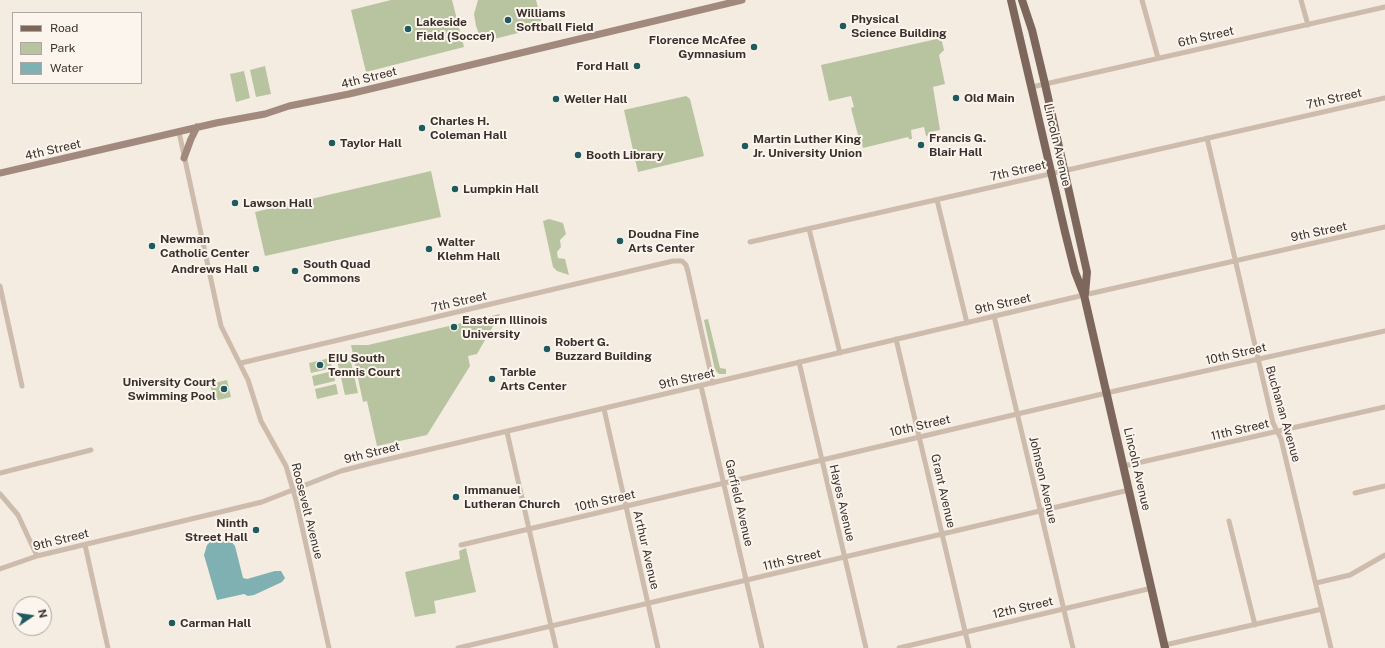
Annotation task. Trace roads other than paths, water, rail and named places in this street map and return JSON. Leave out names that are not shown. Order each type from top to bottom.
[{"type":"main road","name":"Lincoln Avenue","points":[[1011,0],[1075,272],[1084,295],[1165,647]]},
{"type":"main road","name":"Lincoln Avenue","points":[[1022,0],[1032,30],[1045,84],[1087,272],[1084,295]]},
{"type":"street","name":"4th Street","points":[[0,173],[197,127],[265,114],[290,106],[349,94],[742,0]]},
{"type":"street","points":[[1142,0],[1158,58]]},
{"type":"street","points":[[1301,0],[1308,24]]},
{"type":"street","name":"6th Street","points":[[1032,87],[1385,7]]},
{"type":"street","name":"7th Street","points":[[750,242],[1385,98]]},
{"type":"street","points":[[184,158],[188,144],[197,127]]},
{"type":"street","name":"Roosevelt Avenue","points":[[179,132],[221,326],[241,363],[248,380],[258,416],[282,456],[293,491],[329,648]]},
{"type":"street","name":"Buchanan Avenue","points":[[1207,138],[1273,423],[1278,431],[1331,648]]},
{"type":"street","points":[[937,200],[967,323]]},
{"type":"street","name":"9th Street","points":[[0,569],[37,556],[262,502],[351,468],[1084,295],[1385,227]]},
{"type":"street","points":[[809,229],[840,353]]},
{"type":"street","name":"7th Street","points":[[241,363],[673,261],[682,261],[686,265],[688,272],[713,383]]},
{"type":"street","points":[[0,286],[22,386]]},
{"type":"street","name":"Johnson Avenue","points":[[994,316],[1073,648]]},
{"type":"street","name":"10th Street","points":[[461,545],[1107,392],[1385,331]]},
{"type":"street","name":"Grant Avenue","points":[[896,339],[969,648]]},
{"type":"street","name":"Hayes Avenue","points":[[799,362],[866,648]]},
{"type":"street","name":"Garfield Avenue","points":[[701,386],[762,648]]},
{"type":"street","name":"11th Street","points":[[1124,466],[1385,407]]},
{"type":"street","name":"Arthur Avenue","points":[[604,409],[658,648]]},
{"type":"street","points":[[507,432],[556,648]]},
{"type":"street","points":[[0,473],[91,450]]},
{"type":"street","points":[[1355,493],[1385,486]]},
{"type":"street","name":"11th Street","points":[[458,648],[551,628],[1129,490]]},
{"type":"street","points":[[0,494],[18,515],[37,556]]},
{"type":"street","points":[[1229,521],[1255,625]]},
{"type":"street","points":[[85,545],[108,648]]},
{"type":"street","points":[[1316,583],[1350,575],[1385,555]]},
{"type":"street","name":"12th Street","points":[[899,648],[1152,588]]},
{"type":"street","points":[[1165,647],[1322,609]]},
{"type":"water","points":[[229,539],[235,546],[243,578],[247,579],[275,571],[281,571],[285,578],[282,582],[254,595],[248,596],[244,594],[217,600],[204,555],[207,545],[212,540]]},
{"type":"place","name":"Williams Softball Field","points":[[508,20]]},
{"type":"place","name":"Physical Science Building","points":[[843,26]]},
{"type":"place","name":"Lakeside Field (Soccer)","points":[[408,29]]},
{"type":"place","name":"Florence McAfee Gymnasium","points":[[754,47]]},
{"type":"place","name":"Ford Hall","points":[[637,66]]},
{"type":"place","name":"Old Main","points":[[956,98]]},
{"type":"place","name":"Weller Hall","points":[[556,99]]},
{"type":"place","name":"Charles H. Coleman Hall","points":[[422,128]]},
{"type":"place","name":"Taylor Hall","points":[[332,143]]},
{"type":"place","name":"Francis G. Blair Hall","points":[[921,145]]},
{"type":"place","name":"Martin Luther King Jr. University Union","points":[[745,146]]},
{"type":"place","name":"Booth Library","points":[[578,155]]},
{"type":"place","name":"Lumpkin Hall","points":[[455,189]]},
{"type":"place","name":"Lawson Hall","points":[[235,203]]},
{"type":"place","name":"Doudna Fine Arts Center","points":[[620,241]]},
{"type":"place","name":"Newman Catholic Center","points":[[152,246]]},
{"type":"place","name":"Walter Klehm Hall","points":[[429,249]]},
{"type":"place","name":"Andrews Hall","points":[[256,269]]},
{"type":"place","name":"South Quad Commons","points":[[295,271]]},
{"type":"place","name":"Eastern Illinois University","points":[[454,327]]},
{"type":"place","name":"Robert G. Buzzard Building","points":[[547,349]]},
{"type":"place","name":"EIU South Tennis Court","points":[[320,365]]},
{"type":"place","name":"Tarble Arts Center","points":[[492,379]]},
{"type":"place","name":"University Court Swimming Pool","points":[[224,389]]},
{"type":"place","name":"Immanuel Lutheran Church","points":[[456,497]]},
{"type":"place","name":"Ninth Street Hall","points":[[256,530]]},
{"type":"place","name":"Carman Hall","points":[[172,623]]}]
